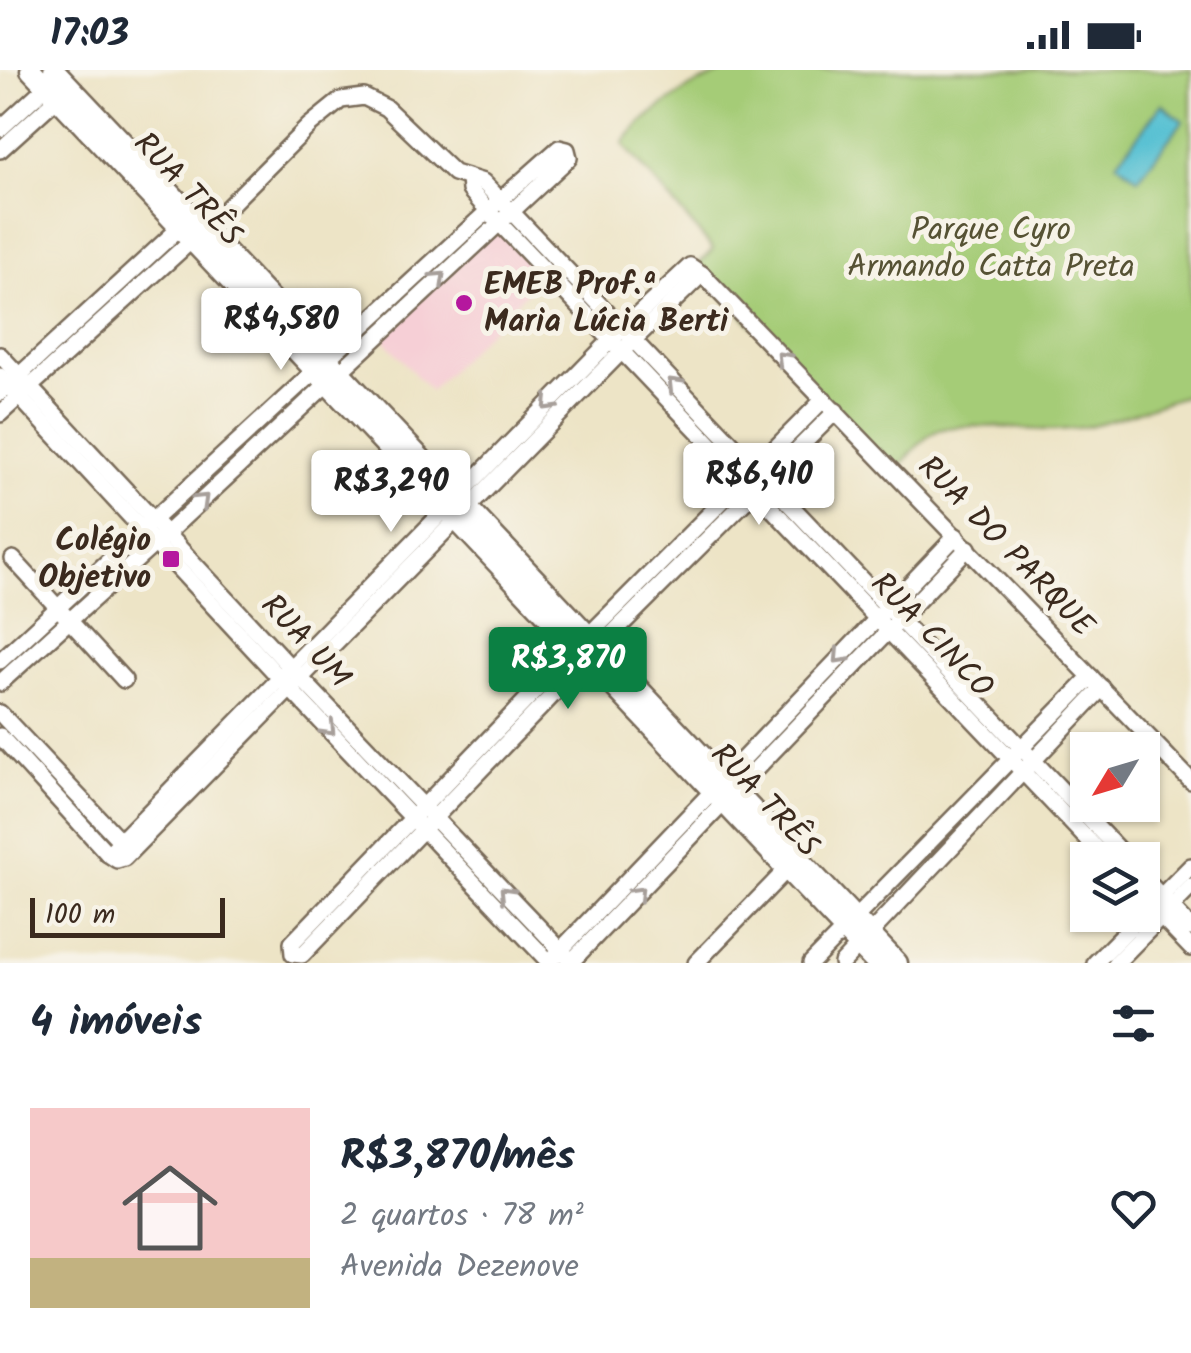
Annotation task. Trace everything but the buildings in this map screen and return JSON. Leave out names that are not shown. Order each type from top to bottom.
[{"type":"street","name":"RUA TRÊS","points":[[31,70],[57,83],[864,939],[897,963]]},
{"type":"street","points":[[0,129],[57,83]]},
{"type":"street","points":[[0,150],[57,83]]},
{"type":"street","name":"RUA CINCO","points":[[192,227],[270,168],[309,126],[341,100],[364,97],[386,108],[454,172],[483,182],[500,211],[622,340],[1022,759],[1109,842]]},
{"type":"street","points":[[0,683],[64,614],[500,211]]},
{"type":"street","points":[[0,414],[13,386],[192,227]]},
{"type":"street","name":"RUA DO PARQUE","points":[[622,340],[699,270],[1191,781]]},
{"type":"street","points":[[121,851],[622,340]]},
{"type":"street","name":"RUA UM","points":[[0,355],[13,386],[156,531],[291,680],[561,961]]},
{"type":"street","points":[[424,817],[302,955],[293,954],[292,943],[424,817],[754,479],[824,399]]},
{"type":"street","points":[[754,479],[836,412]]},
{"type":"street","points":[[725,792],[882,612],[962,542]]},
{"type":"street","points":[[561,961],[725,792],[895,626],[962,542]]},
{"type":"street","points":[[13,559],[124,680]]},
{"type":"street","points":[[0,661],[64,614]]},
{"type":"street","points":[[812,963],[849,922],[1022,759],[1097,682]]},
{"type":"street","points":[[0,712],[121,851]]},
{"type":"street","points":[[0,736],[121,851]]},
{"type":"street","points":[[842,963],[1022,759]]},
{"type":"street","name":"RUA CINCO","points":[[1022,759],[1092,842]]},
{"type":"street","points":[[696,963],[793,864]]},
{"type":"street","points":[[1160,903],[1191,866]]},
{"type":"street","points":[[1160,904],[1191,887]]},
{"type":"street","points":[[1160,906],[1191,928]]},
{"type":"street","points":[[1160,908],[1191,948]]},
{"type":"street","points":[[1095,963],[1129,932]]},
{"type":"street","points":[[1116,963],[1138,932]]},
{"type":"street","name":"RUA TRÊS","points":[[864,939],[876,963]]},
{"type":"shaded area","name":"EMEB Prof.ª Maria Lúcia Berti","points":[[499,222],[546,272],[430,391],[379,334]]},
{"type":"green space","name":"Parque Cyro Armando Catta Preta","points":[[726,70],[1191,70],[1191,394],[1073,429],[943,429],[923,441],[895,472],[696,267],[713,249],[623,144],[663,106]]},
{"type":"water","points":[[1162,104],[1183,121],[1138,179],[1117,162]]},
{"type":"place","name":"EMEB Prof.ª Maria Lúcia Berti","points":[[464,303]]},
{"type":"place","name":"Colégio Objetivo","points":[[171,559]]}]
